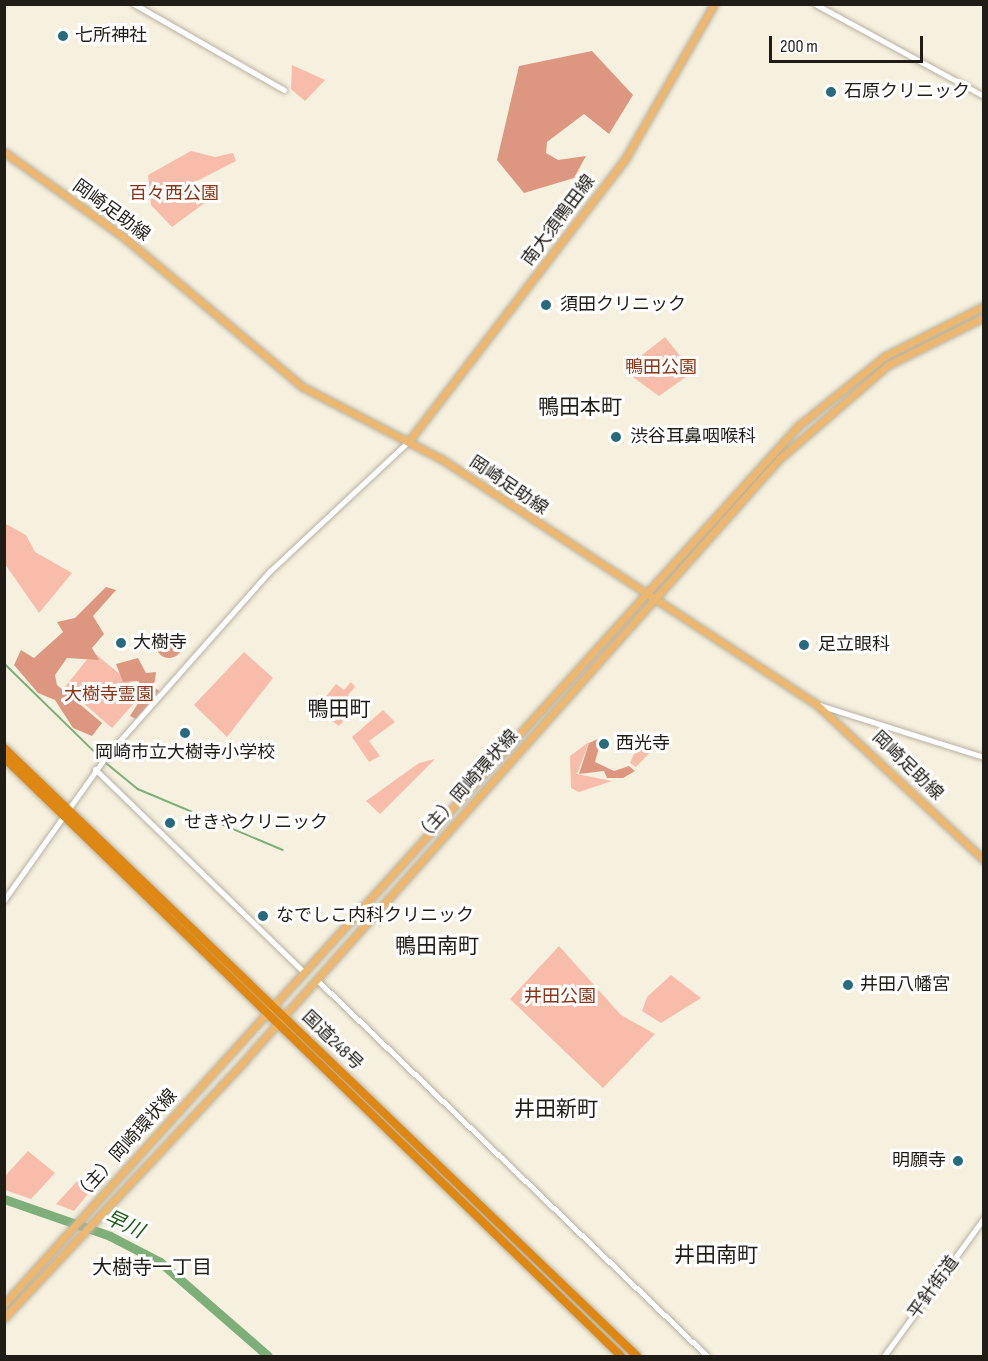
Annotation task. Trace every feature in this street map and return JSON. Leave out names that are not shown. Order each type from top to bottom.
[{"type":"highway","name":"国道248号","points":[[4,748],[277,1024],[621,1356]]},
{"type":"highway","name":"国道248号","points":[[4,759],[67,812],[274,1005],[637,1356]]},
{"type":"main road","name":"南大須鴨田線","points":[[408,441],[625,159],[714,4]]},
{"type":"main road","name":"岡崎足助線","points":[[4,152],[121,235],[303,387],[408,441],[815,703],[984,860]]},
{"type":"main road","name":"（主）岡崎環状線","points":[[4,1304],[647,594],[837,390],[920,334],[984,306]]},
{"type":"main road","name":"（主）岡崎環状線","points":[[4,1318],[285,1016],[779,459],[837,405],[888,365],[984,317]]},
{"type":"street","points":[[134,4],[284,90]]},
{"type":"street","points":[[814,4],[984,96]]},
{"type":"street","points":[[4,900],[107,755],[283,557],[408,441]]},
{"type":"street","points":[[815,703],[984,757]]},
{"type":"street","points":[[95,769],[304,972]]},
{"type":"street","points":[[317,980],[707,1356]]},
{"type":"street","name":"平針街道","points":[[884,1356],[984,1218]]},
{"type":"green space","points":[[292,65],[325,80],[305,101],[291,89]]},
{"type":"green space","name":"百々西公園","points":[[191,151],[215,157],[233,153],[236,161],[195,182],[206,202],[172,227],[151,205],[148,175]]},
{"type":"green space","name":"鴨田公園","points":[[665,337],[693,372],[659,396],[623,370]]},
{"type":"green space","points":[[6,524],[26,535],[35,552],[72,573],[39,613],[5,564]]},
{"type":"green space","name":"大樹寺霊園","points":[[93,652],[143,693],[112,728],[65,687]]},
{"type":"green space","points":[[244,652],[273,678],[227,737],[194,705]]},
{"type":"green space","points":[[351,682],[355,687],[348,695],[358,705],[339,726],[316,709],[336,684],[344,690]]},
{"type":"green space","points":[[383,710],[395,722],[369,741],[380,756],[369,762],[352,737]]},
{"type":"green space","points":[[643,733],[659,743],[636,767],[630,763]]},
{"type":"green space","points":[[589,742],[577,774],[612,781],[579,792],[571,788],[570,756]]},
{"type":"green space","points":[[435,759],[380,814],[366,801],[419,763]]},
{"type":"green space","name":"井田公園","points":[[559,946],[621,1015],[655,1034],[603,1088],[510,999]]},
{"type":"green space","points":[[671,975],[701,998],[661,1023],[642,1011],[647,997]]},
{"type":"green space","points":[[28,1151],[55,1173],[31,1199],[5,1190],[5,1176]]},
{"type":"green space","points":[[81,1177],[93,1188],[74,1211],[56,1204]]},
{"type":"shaded area","points":[[592,51],[633,95],[609,134],[584,114],[547,142],[546,153],[558,160],[586,156],[574,178],[524,193],[497,160],[519,66]]},
{"type":"shaded area","points":[[106,587],[116,590],[93,616],[104,634],[92,648],[99,660],[67,658],[55,675],[57,685],[102,723],[92,736],[73,728],[55,700],[38,693],[14,665],[21,650],[34,658],[63,632],[57,622],[75,618]]},
{"type":"shaded area","points":[[169,632],[178,636],[182,645],[178,654],[169,658],[160,654],[156,645],[160,636]]},
{"type":"shaded area","points":[[138,658],[146,673],[156,672],[154,687],[159,691],[136,719],[130,716],[146,691],[138,681],[123,682],[116,664]]},
{"type":"shaded area","points":[[602,737],[595,762],[614,771],[629,766],[635,771],[623,778],[607,778],[604,771],[579,774],[589,743]]},
{"type":"waterway","points":[[4,663],[102,759]]},
{"type":"waterway","points":[[105,762],[138,789],[283,850]]},
{"type":"waterway","name":"早川","points":[[4,1199],[110,1236],[160,1262],[268,1356]]},
{"type":"place","name":"七所神社","points":[[63,36]]},
{"type":"place","name":"石原クリニック","points":[[831,92]]},
{"type":"place","name":"須田クリニック","points":[[546,305]]},
{"type":"place","name":"渋谷耳鼻咽喉科","points":[[616,437]]},
{"type":"place","name":"大樹寺","points":[[121,643]]},
{"type":"place","name":"足立眼科","points":[[804,645]]},
{"type":"place","name":"岡崎市立大樹寺小学校","points":[[185,733]]},
{"type":"place","name":"西光寺","points":[[604,744]]},
{"type":"place","name":"せきやクリニック","points":[[170,823]]},
{"type":"place","name":"なでしこ内科クリニック","points":[[263,916]]},
{"type":"place","name":"井田八幡宮","points":[[848,985]]},
{"type":"place","name":"明願寺","points":[[958,1161]]},
{"type":"district","name":"鴨田本町","points":[[580,408]]},
{"type":"district","name":"鴨田町","points":[[339,710]]},
{"type":"district","name":"鴨田南町","points":[[437,947]]},
{"type":"district","name":"井田新町","points":[[556,1110]]},
{"type":"district","name":"井田南町","points":[[716,1256]]},
{"type":"district","name":"大樹寺一丁目","points":[[152,1268]]}]
